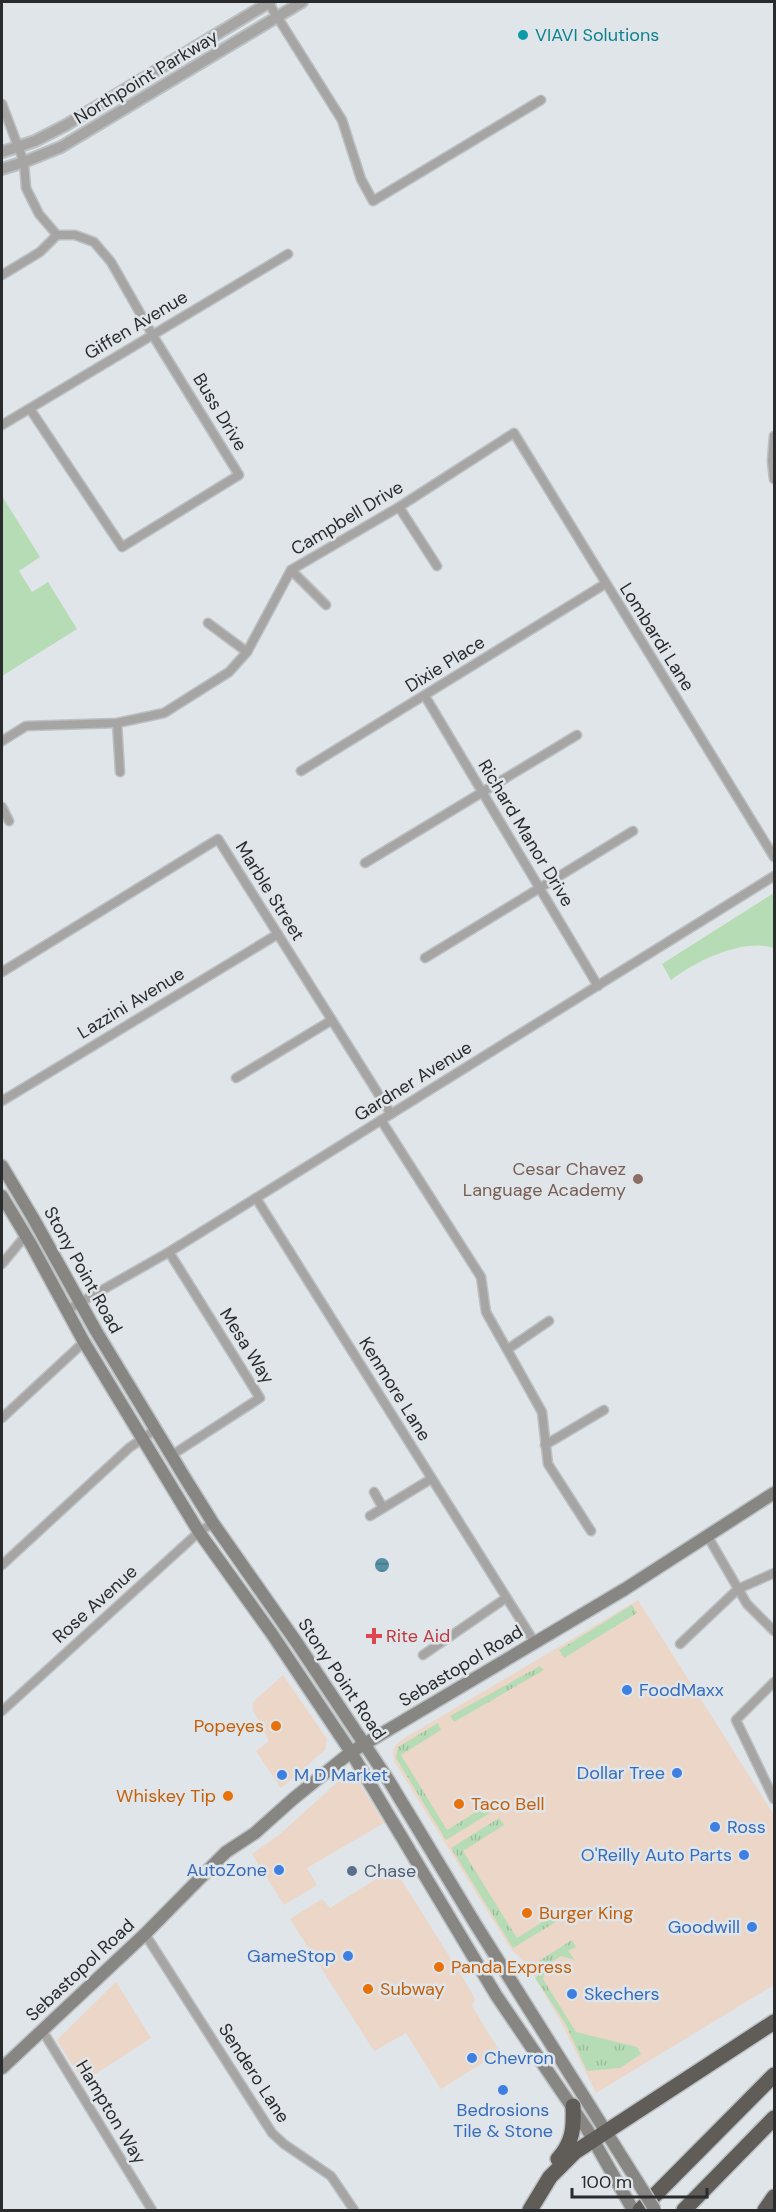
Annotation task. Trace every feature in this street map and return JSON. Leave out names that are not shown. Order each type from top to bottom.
[{"type":"highway","points":[[529,2211],[560,2164],[774,2022]]},
{"type":"highway","points":[[640,2211],[774,2075]]},
{"type":"highway","points":[[529,2211],[540,2183],[569,2145],[573,2131],[573,2106]]},
{"type":"highway","points":[[684,2211],[774,2118]]},
{"type":"highway","points":[[691,2211],[716,2178]]},
{"type":"highway","points":[[765,2211],[774,2197]]},
{"type":"main road","name":"Stony Point Road","points":[[2,1166],[80,1302],[213,1522],[297,1642],[364,1744],[600,2136],[633,2211]]},
{"type":"main road","name":"Stony Point Road","points":[[2,1196],[26,1235],[84,1342],[199,1532],[351,1752],[496,1995],[573,2106],[637,2181],[655,2211]]},
{"type":"main road","name":"Sebastopol Road","points":[[2,2068],[145,1934],[226,1852],[255,1833],[292,1799],[351,1752],[535,1643],[708,1537],[774,1493]]},
{"type":"main road","points":[[259,1616],[264,1618],[283,1641],[292,1644],[297,1642]]},
{"type":"street","name":"Northpoint Parkway","points":[[2,152],[19,147],[66,125],[269,2]]},
{"type":"street","points":[[269,2],[342,120],[361,178],[373,201],[541,100]]},
{"type":"street","name":"Northpoint Parkway","points":[[2,169],[24,162],[68,142],[302,2]]},
{"type":"street","points":[[2,104],[24,162],[26,188],[47,225],[57,235],[40,252],[2,275]]},
{"type":"street","name":"Buss Drive","points":[[30,409],[122,547],[239,475],[111,262],[94,242],[75,236],[57,235]]},
{"type":"street","name":"Giffen Avenue","points":[[2,425],[288,254]]},
{"type":"street","name":"Campbell Drive","points":[[2,741],[26,726],[117,723],[164,713],[229,672],[247,652],[291,570],[399,507],[514,433]]},
{"type":"street","name":"Lombardi Lane","points":[[514,433],[774,857]]},
{"type":"street","points":[[774,436],[772,461],[774,479]]},
{"type":"street","points":[[399,507],[437,566]]},
{"type":"street","points":[[291,570],[326,605]]},
{"type":"street","name":"Dixie Place","points":[[301,771],[605,584]]},
{"type":"street","points":[[208,624],[247,652]]},
{"type":"street","name":"Richard Manor Drive","points":[[425,696],[598,986]]},
{"type":"street","points":[[117,723],[120,772]]},
{"type":"street","points":[[364,863],[577,735]]},
{"type":"street","points":[[2,807],[9,820]]},
{"type":"street","points":[[425,958],[633,831]]},
{"type":"street","name":"Marble Street","points":[[2,972],[218,839],[391,1114]]},
{"type":"street","name":"Gardner Avenue","points":[[67,1310],[169,1252],[774,876]]},
{"type":"street","name":"Lazzini Avenue","points":[[2,1101],[278,934]]},
{"type":"street","points":[[236,1078],[332,1020]]},
{"type":"street","points":[[381,1120],[481,1277],[486,1312],[542,1412],[548,1464],[591,1531]]},
{"type":"street","name":"Kenmore Lane","points":[[256,1198],[535,1643]]},
{"type":"street","points":[[2,1264],[26,1235]]},
{"type":"street","name":"Mesa Way","points":[[169,1252],[260,1398],[172,1455]]},
{"type":"street","points":[[508,1349],[549,1321]]},
{"type":"street","points":[[2,1418],[84,1342]]},
{"type":"street","points":[[545,1445],[604,1410]]},
{"type":"street","points":[[2,1565],[142,1438],[156,1429]]},
{"type":"street","points":[[370,1516],[431,1479]]},
{"type":"street","points":[[374,1492],[383,1508]]},
{"type":"street","name":"Rose Avenue","points":[[2,1711],[199,1532],[213,1522]]},
{"type":"street","points":[[708,1537],[747,1604],[774,1631]]},
{"type":"street","points":[[680,1644],[738,1589],[774,1573]]},
{"type":"street","points":[[423,1655],[506,1598]]},
{"type":"street","points":[[774,1682],[736,1720],[774,1799]]},
{"type":"street","name":"Sendero Lane","points":[[145,1934],[272,2133],[284,2144],[331,2176],[354,2211]]},
{"type":"street","name":"Hampton Way","points":[[42,2030],[153,2211]]},
{"type":"shaded area","points":[[638,1600],[774,1815],[774,1985],[596,2093],[563,2026],[529,1967],[511,1949],[394,1761],[393,1753],[395,1746],[403,1739]]},
{"type":"shaded area","points":[[283,1675],[327,1739],[325,1750],[281,1788],[256,1751],[269,1741],[253,1710],[253,1702]]},
{"type":"shaded area","points":[[343,1777],[359,1782],[384,1823],[307,1868],[317,1885],[284,1905],[252,1854],[280,1834]]},
{"type":"shaded area","points":[[394,1868],[466,1983],[475,1999],[472,2006],[500,2052],[441,2089],[406,2033],[374,2051],[290,1919],[322,1899],[330,1908]]},
{"type":"shaded area","points":[[116,1982],[151,2038],[83,2082],[57,2040]]},
{"type":"green space","points":[[2,496],[40,557],[19,571],[32,592],[48,582],[77,629],[2,676]]},
{"type":"green space","points":[[774,893],[774,948],[748,946],[720,953],[671,980],[662,964]]},
{"type":"green space","points":[[632,1605],[637,1613],[564,1658],[559,1650]]},
{"type":"green space","points":[[540,1666],[544,1670],[454,1722],[450,1716]]},
{"type":"green space","points":[[438,1723],[441,1730],[401,1755],[447,1830],[486,1806],[490,1813],[446,1840],[396,1758],[398,1747]]},
{"type":"green space","points":[[499,1818],[504,1825],[463,1851],[517,1938],[555,1914],[559,1920],[513,1948],[451,1848]]},
{"type":"green space","points":[[572,1940],[576,1947],[568,1951],[575,1960],[561,1956],[545,1966],[543,1979],[576,2032],[637,2047],[641,2054],[620,2068],[587,2071],[565,2023],[535,1978],[539,1974],[536,1963]]},
{"type":"water","points":[[382,1558],[387,1560],[389,1565],[387,1570],[382,1572],[377,1570],[375,1565],[377,1560]]},
{"type":"place","name":"VIAVI Solutions","points":[[523,35]]},
{"type":"place","name":"Cesar Chavez Language Academy","points":[[638,1179]]},
{"type":"place","name":"Rite Aid","points":[[374,1636]]},
{"type":"place","name":"FoodMaxx","points":[[627,1690]]},
{"type":"place","name":"Popeyes","points":[[276,1726]]},
{"type":"place","name":"Dollar Tree","points":[[677,1773]]},
{"type":"place","name":"M D Market","points":[[282,1775]]},
{"type":"place","name":"Whiskey Tip","points":[[228,1796]]},
{"type":"place","name":"Taco Bell","points":[[459,1804]]},
{"type":"place","name":"Ross","points":[[715,1827]]},
{"type":"place","name":"O'Reilly Auto Parts","points":[[744,1855]]},
{"type":"place","name":"AutoZone","points":[[279,1870]]},
{"type":"place","name":"Chase","points":[[352,1871]]},
{"type":"place","name":"Burger King","points":[[527,1913]]},
{"type":"place","name":"Goodwill","points":[[752,1927]]},
{"type":"place","name":"GameStop","points":[[348,1956]]},
{"type":"place","name":"Panda Express","points":[[439,1967]]},
{"type":"place","name":"Subway","points":[[368,1989]]},
{"type":"place","name":"Skechers","points":[[572,1994]]},
{"type":"place","name":"Chevron","points":[[472,2058]]},
{"type":"place","name":"Bedrosions Tile & Stone","points":[[503,2090]]}]
